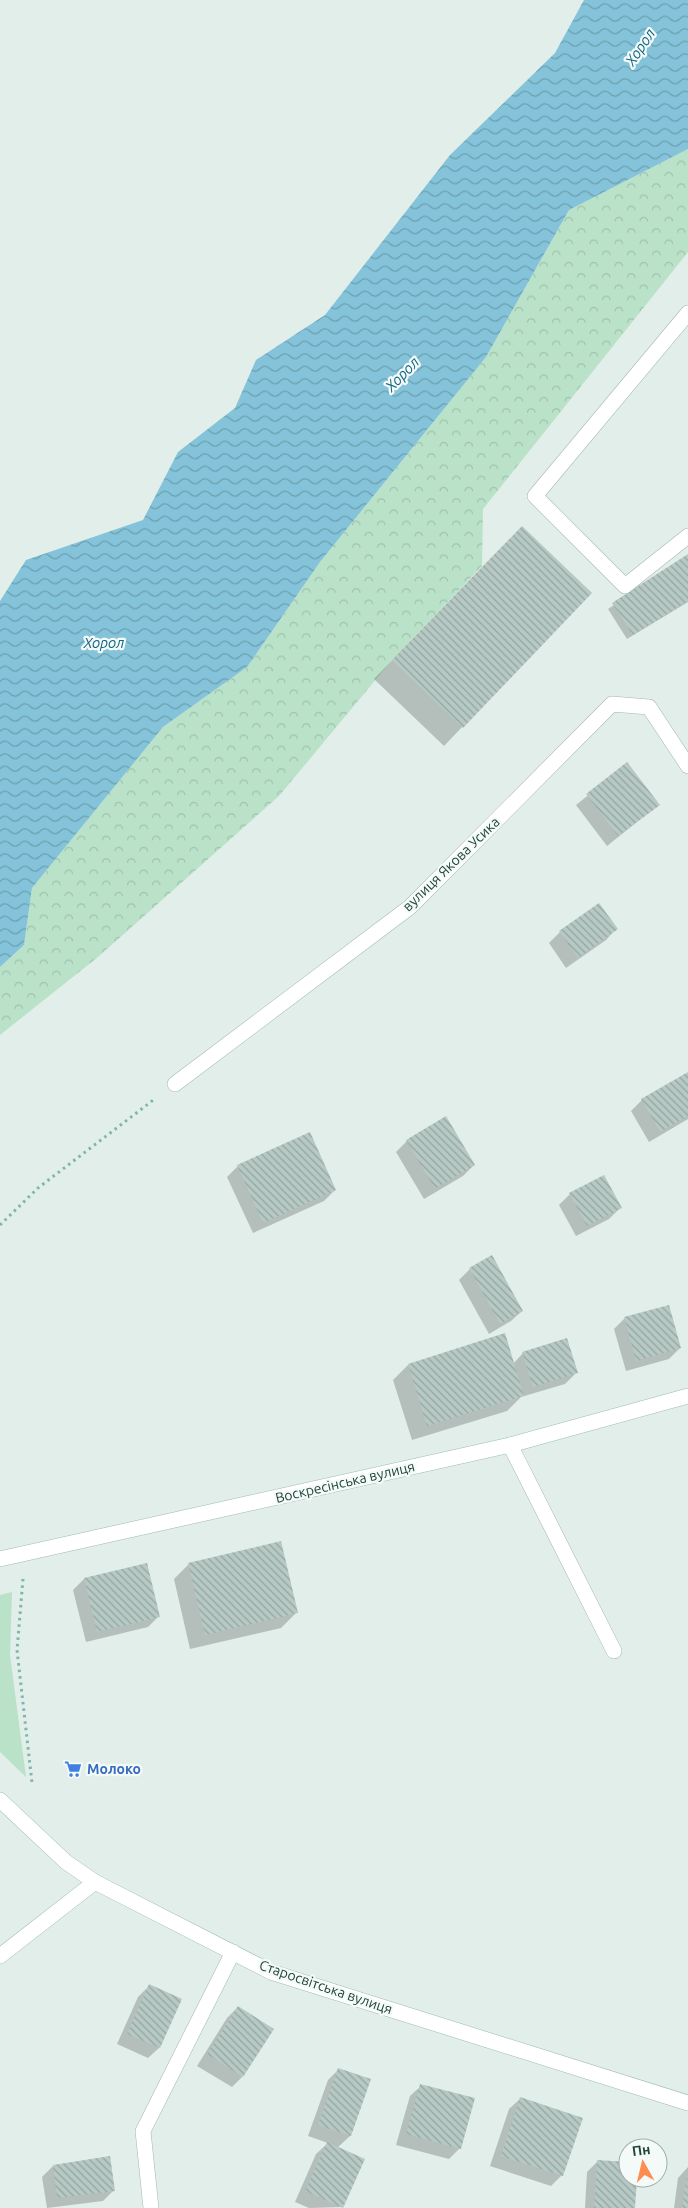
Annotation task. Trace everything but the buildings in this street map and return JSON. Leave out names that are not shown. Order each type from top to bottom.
[{"type":"street","points":[[688,312],[535,496],[625,586],[688,536]]},
{"type":"street","name":"вулиця Якова Усика","points":[[175,1084],[410,907],[612,704],[648,707],[688,766]]},
{"type":"street","name":"Воскресінська вулиця","points":[[0,1559],[510,1445],[688,1396]]},
{"type":"street","points":[[510,1445],[614,1651]]},
{"type":"street","name":"Старосвітська вулиця","points":[[0,1800],[66,1862],[94,1882],[271,1972],[688,2103]]},
{"type":"street","points":[[0,1956],[94,1882]]},
{"type":"street","points":[[151,2208],[143,2131],[233,1952]]},
{"type":"path","points":[[0,1225],[38,1188],[175,1084]]},
{"type":"path","points":[[24,1571],[17,1650],[32,1783]]},
{"type":"green space","points":[[688,149],[688,252],[483,509],[482,566],[392,660],[279,796],[98,957],[0,1035],[0,967],[24,945],[32,888],[163,727],[247,667],[320,562],[486,357],[569,210]]},
{"type":"green space","points":[[12,1592],[10,1655],[26,1777],[0,1752],[0,1595]]},
{"type":"water","name":"Хорол","points":[[584,0],[688,0],[688,149],[569,210],[486,357],[320,562],[247,667],[163,727],[32,888],[24,945],[0,967],[0,601],[26,560],[143,520],[178,452],[235,408],[256,360],[325,315],[450,155],[555,53]]},
{"type":"place","name":"Молоко","points":[[73,1769]]}]
